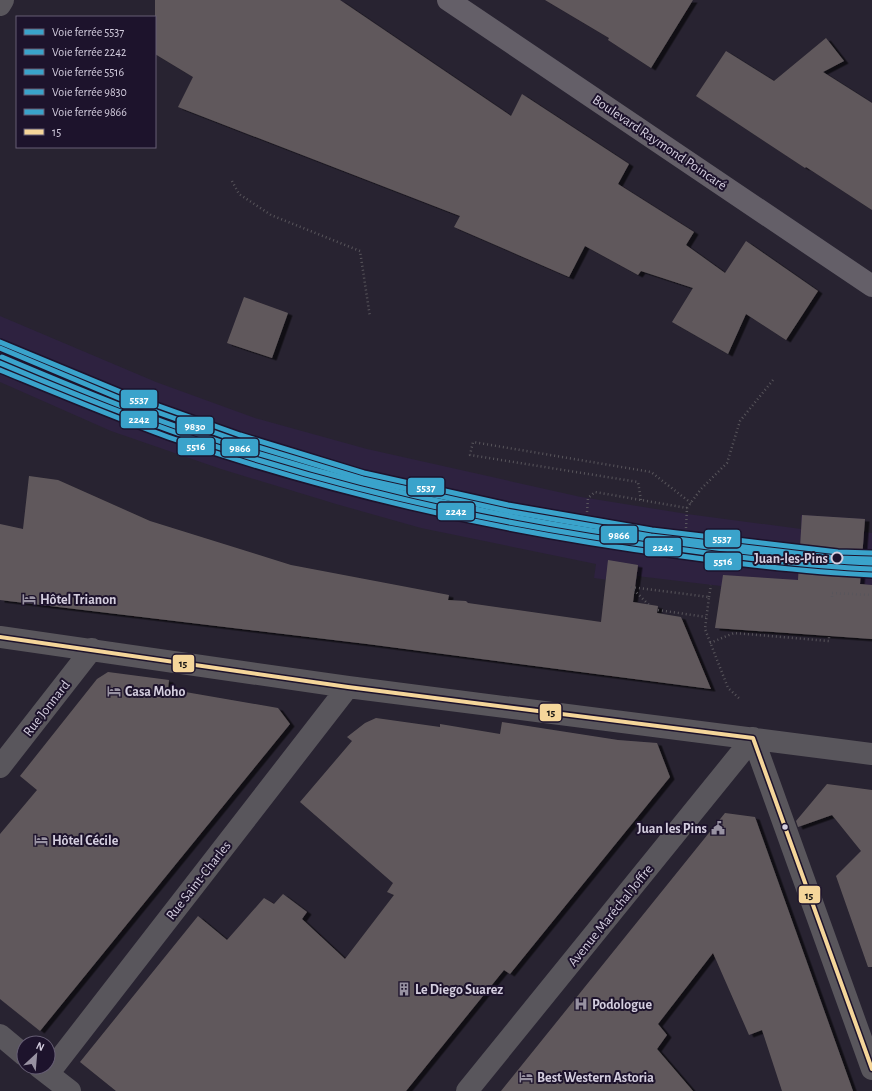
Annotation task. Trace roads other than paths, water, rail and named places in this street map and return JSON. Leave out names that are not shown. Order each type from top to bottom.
[{"type":"main road","name":"Boulevard Raymond Poincaré","points":[[448,0],[872,286]]},
{"type":"street","points":[[0,5],[3,0]]},
{"type":"street","points":[[0,637],[92,649],[348,687],[872,754]]},
{"type":"street","name":"Rue Jonnard","points":[[0,767],[92,649]]},
{"type":"street","name":"Rue Saint-Charles","points":[[56,1055],[348,687]]},
{"type":"street","points":[[753,738],[872,1069]]},
{"type":"street","name":"Avenue Maréchal Joffre","points":[[467,1091],[753,738]]},
{"type":"street","points":[[0,1035],[16,1048]]},
{"type":"street","points":[[50,1075],[70,1091]]},
{"type":"rail line","name":"5537","points":[[0,342],[128,395],[240,435],[364,473],[508,505],[652,530],[838,552],[872,553]]},
{"type":"rail line","name":"9830","points":[[0,348],[126,401],[238,441],[363,479],[507,511],[651,536],[837,558],[872,559]]},
{"type":"rail line","name":"9866","points":[[2,357],[98,397],[227,444],[312,469],[415,496],[520,518],[626,536],[727,550],[823,560],[872,563]]},
{"type":"rail line","name":"2242","points":[[0,363],[128,415],[225,450],[310,475],[414,502],[466,514],[625,542],[727,556],[823,566],[872,569]]},
{"type":"rail line","name":"5516","points":[[0,370],[168,437],[292,476],[418,509],[482,523],[610,546],[797,570],[872,575]]},
{"type":"place","name":"Juan-les-Pins","points":[[837,558]]},
{"type":"place","name":"Hôtel Trianon","points":[[29,599]]},
{"type":"place","name":"Casa Moho","points":[[114,691]]},
{"type":"place","name":"Juan les Pins","points":[[718,828]]},
{"type":"place","name":"Hôtel Cécile","points":[[41,840]]},
{"type":"place","name":"Le Diego Suarez","points":[[404,989]]},
{"type":"place","name":"Podologue","points":[[581,1004]]},
{"type":"place","name":"Best Western Astoria","points":[[526,1077]]}]
